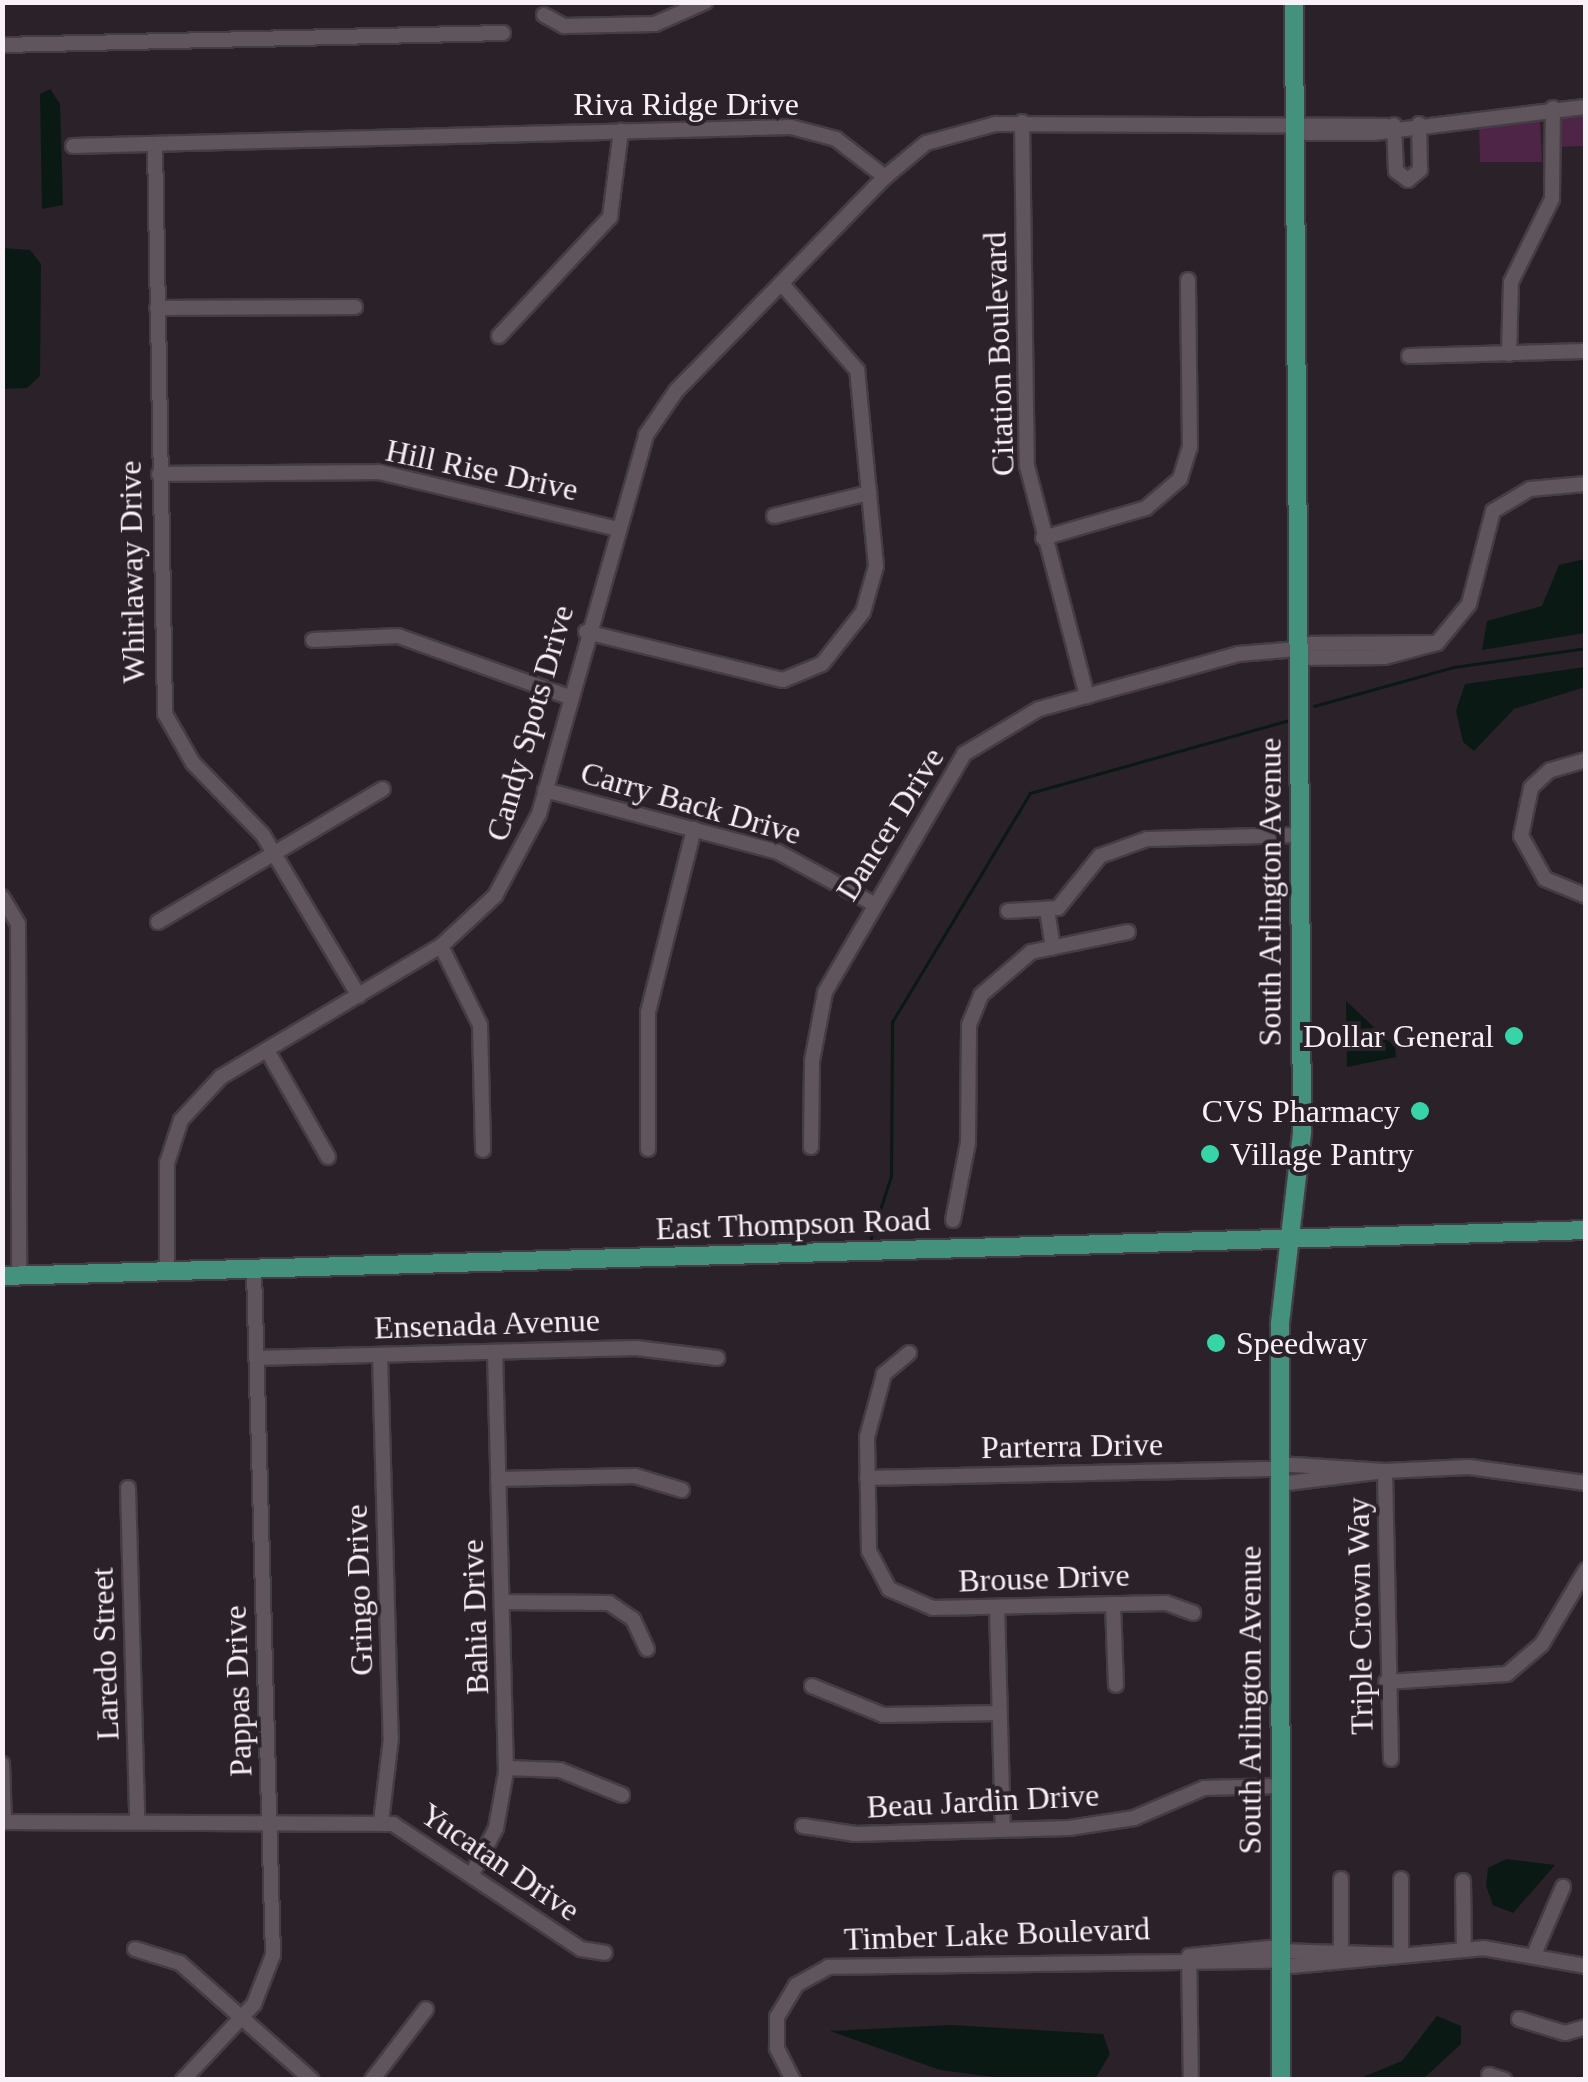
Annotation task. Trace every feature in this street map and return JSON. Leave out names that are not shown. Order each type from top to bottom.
[{"type":"main road","name":"South Arlington Avenue","points":[[1281,2080],[1279,1472],[1289,1240],[1302,1144],[1294,2]]},
{"type":"main road","name":"East Thompson Road","points":[[10,1276],[1586,1230]]},
{"type":"street","points":[[544,15],[564,26],[643,25],[705,2]]},
{"type":"street","points":[[2,45],[503,33]]},
{"type":"street","points":[[885,177],[944,135],[1022,122],[1390,126],[1586,107]]},
{"type":"street","points":[[1509,354],[1511,282],[1552,198],[1553,108]]},
{"type":"street","name":"Citation Boulevard","points":[[1022,122],[1024,442],[1043,538],[1087,696]]},
{"type":"street","points":[[1390,126],[1396,171],[1410,180],[1420,170],[1419,124]]},
{"type":"street","points":[[499,336],[610,217],[620,131]]},
{"type":"street","name":"Riva Ridge Drive","points":[[73,146],[620,131],[814,131],[885,177]]},
{"type":"street","name":"Whirlaway Drive","points":[[155,144],[165,714],[193,762],[274,854],[359,996]]},
{"type":"street","name":"Candy Spots Drive","points":[[167,1272],[167,1163],[177,1128],[210,1085],[441,946],[509,877],[545,790],[614,528],[656,418],[885,177]]},
{"type":"street","points":[[1043,538],[1146,508],[1180,478],[1190,447],[1188,280]]},
{"type":"street","points":[[586,632],[764,678],[801,676],[828,656],[872,595],[869,494],[857,370],[782,284]]},
{"type":"street","points":[[157,308],[355,307]]},
{"type":"street","points":[[1410,356],[1586,351]]},
{"type":"street","name":"Hill Rise Drive","points":[[159,474],[414,476],[614,528]]},
{"type":"street","name":"Dancer Drive","points":[[811,1147],[818,1015],[872,903],[964,754],[1017,717],[1238,654],[1298,651],[1385,657],[1437,644],[1469,604],[1494,511],[1530,488],[1586,484]]},
{"type":"street","points":[[774,516],[869,494]]},
{"type":"street","points":[[313,640],[398,636],[569,698]]},
{"type":"street","points":[[1586,760],[1550,770],[1521,812],[1521,836],[1546,879],[1586,896]]},
{"type":"street","points":[[158,922],[383,790]]},
{"type":"street","name":"Carry Back Drive","points":[[545,790],[778,852],[872,903]]},
{"type":"street","points":[[648,1149],[648,1012],[694,830]]},
{"type":"street","points":[[1008,912],[1047,910],[1070,898],[1114,848],[1176,836],[1300,835]]},
{"type":"street","points":[[2,898],[17,918],[10,1049],[10,1276]]},
{"type":"street","points":[[1047,910],[1053,948]]},
{"type":"street","points":[[953,1220],[974,1007],[1010,963],[1053,948],[1128,932]]},
{"type":"street","points":[[441,946],[480,1025],[483,1150]]},
{"type":"street","points":[[267,1050],[328,1157]]},
{"type":"street","name":"Pappas Drive","points":[[183,2080],[242,2018],[272,1960],[254,1270]]},
{"type":"street","name":"Ensenada Avenue","points":[[256,1358],[654,1348],[718,1358]]},
{"type":"street","name":"Bahia Drive","points":[[472,1874],[496,1828],[506,1768],[495,1352]]},
{"type":"street","points":[[866,1478],[874,1400],[887,1370],[908,1353]]},
{"type":"street","name":"Gringo Drive","points":[[380,1355],[391,1738],[381,1822]]},
{"type":"street","name":"Parterra Drive","points":[[866,1478],[1385,1472],[1469,1466],[1586,1483]]},
{"type":"street","name":"Triple Crown Way","points":[[1385,1472],[1386,1682],[1391,1759]]},
{"type":"street","points":[[498,1479],[635,1476],[682,1490]]},
{"type":"street","name":"Brouse Drive","points":[[866,1478],[870,1556],[897,1595],[934,1608],[1166,1602],[1194,1614]]},
{"type":"street","name":"Laredo Street","points":[[128,1488],[137,1819]]},
{"type":"street","points":[[1386,1682],[1507,1674],[1542,1644],[1586,1570]]},
{"type":"street","points":[[502,1602],[609,1603],[634,1619],[647,1649]]},
{"type":"street","points":[[1112,1604],[1116,1686]]},
{"type":"street","points":[[997,1607],[1004,1830]]},
{"type":"street","points":[[812,1686],[883,1715],[1000,1713]]},
{"type":"street","points":[[2,1764],[3,1822]]},
{"type":"street","points":[[506,1768],[560,1770],[622,1795]]},
{"type":"street","name":"Beau Jardin Drive","points":[[803,1826],[856,1834],[1004,1830],[1134,1818],[1212,1787],[1279,1786]]},
{"type":"street","name":"Yucatan Drive","points":[[3,1822],[381,1822],[472,1874],[581,1949],[605,1953]]},
{"type":"street","points":[[1341,1879],[1341,1959]]},
{"type":"street","points":[[1401,1879],[1401,1955]]},
{"type":"street","points":[[1463,1881],[1464,1949]]},
{"type":"street","points":[[1535,1952],[1563,1887]]},
{"type":"street","points":[[135,1949],[180,1962],[312,2080]]},
{"type":"street","name":"Timber Lake Boulevard","points":[[792,2080],[776,2024],[790,1992],[828,1967],[1190,1956],[1341,1959],[1464,1949],[1535,1952],[1586,1966]]},
{"type":"street","points":[[1190,1956],[1191,2080]]},
{"type":"street","points":[[372,2080],[426,2009]]},
{"type":"street","points":[[1519,2018],[1583,2029]]},
{"type":"street","points":[[1489,2074],[1504,2080]]},
{"type":"shaded area","points":[[50,89],[60,104],[63,205],[42,209],[40,94]]},
{"type":"shaded area","points":[[1585,107],[1585,146],[1553,147],[1553,108]]},
{"type":"shaded area","points":[[1540,119],[1542,162],[1480,162],[1479,123]]},
{"type":"shaded area","points":[[2,248],[30,250],[41,264],[40,376],[27,388],[3,389]]},
{"type":"shaded area","points":[[1585,559],[1585,633],[1482,650],[1487,621],[1542,606],[1559,565]]},
{"type":"shaded area","points":[[1585,667],[1585,687],[1514,709],[1474,751],[1463,742],[1456,711],[1465,684]]},
{"type":"shaded area","points":[[1346,1001],[1395,1047],[1396,1057],[1347,1067]]},
{"type":"shaded area","points":[[1506,1859],[1555,1865],[1513,1913],[1493,1905],[1486,1886],[1488,1868]]},
{"type":"shaded area","points":[[1437,2016],[1461,2026],[1461,2044],[1423,2079],[1358,2079],[1402,2061]]},
{"type":"shaded area","points":[[951,2025],[1103,2034],[1110,2054],[1095,2079],[1009,2079],[940,2070],[830,2031]]},
{"type":"waterway","points":[[1314,706],[1454,667],[1586,648]]},
{"type":"waterway","points":[[870,1241],[891,1176],[892,1022],[1030,793],[1290,720]]},
{"type":"place","name":"Dollar General","points":[[1514,1036]]},
{"type":"place","name":"CVS Pharmacy","points":[[1420,1111]]},
{"type":"place","name":"Village Pantry","points":[[1210,1154]]},
{"type":"place","name":"Speedway","points":[[1216,1343]]}]
